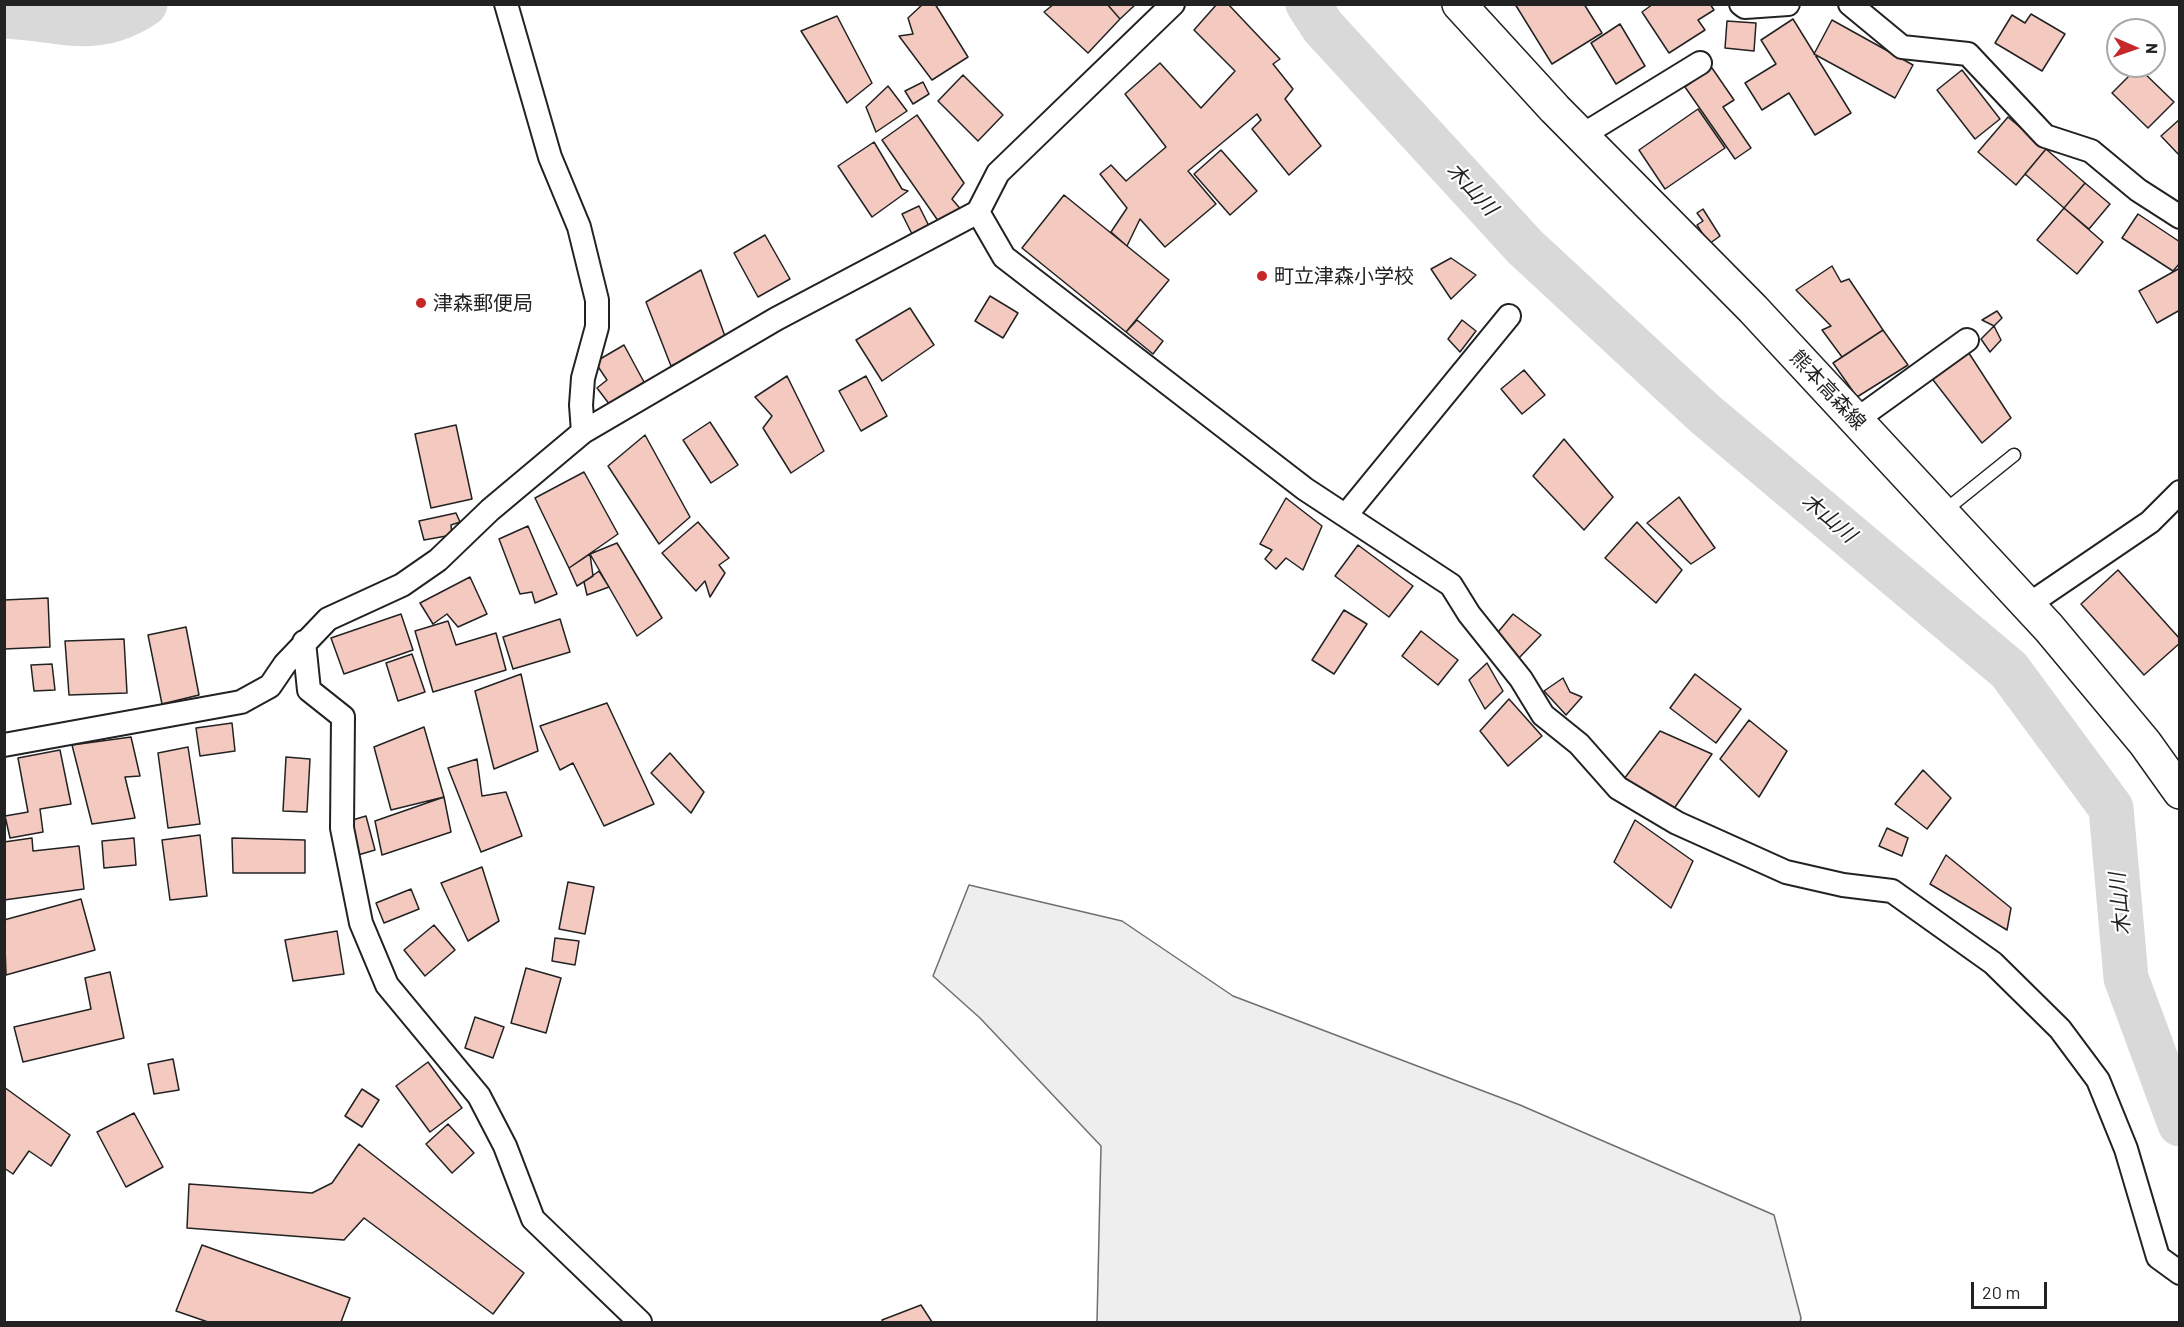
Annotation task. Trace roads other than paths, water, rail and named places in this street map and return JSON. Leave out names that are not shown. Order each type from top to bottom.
[{"type":"main road","name":"熊本高森線","points":[[1459,4],[1581,136],[1753,309],[2028,605],[2145,743],[2180,792]]},
{"type":"street","points":[[506,4],[550,158],[579,227],[597,300],[597,327],[584,378],[581,405],[583,432]]},
{"type":"street","points":[[4,745],[241,702],[270,686],[304,642],[328,619],[402,585],[438,560],[490,510],[583,432],[776,319],[978,212],[998,173],[1173,4]]},
{"type":"street","points":[[1740,4],[1744,7],[1788,4]]},
{"type":"street","points":[[1850,4],[1902,47],[1968,54],[2045,136],[2091,150],[2138,190],[2180,217]]},
{"type":"street","points":[[1581,136],[1700,63]]},
{"type":"street","points":[[978,212],[1004,257],[1296,482],[1451,585],[1469,614],[1521,679],[1543,715],[1579,744],[1618,788],[1677,823],[1786,872],[1843,885],[1892,891],[1993,963],[2060,1029],[2098,1080],[2126,1149],[2158,1257],[2180,1273]]},
{"type":"street","points":[[1346,515],[1509,316]]},
{"type":"street","points":[[1856,420],[1967,340]]},
{"type":"street","points":[[2028,605],[2150,522],[2180,492]]},
{"type":"street","points":[[304,642],[309,690],[343,717],[342,828],[361,923],[387,985],[444,1051],[478,1096],[505,1146],[533,1219],[640,1323]]},
{"type":"lane","points":[[1942,512],[2014,455]]},
{"type":"waterway","points":[[4,16],[76,24],[93,23],[127,14],[145,4]]},
{"type":"waterway","name":"木山川","points":[[1308,4],[1323,27],[1525,247],[1705,414],[2009,670],[2111,808],[2126,978],[2180,1124]]},
{"type":"place","name":"町立津森小学校","points":[[1262,276]]},
{"type":"place","name":"津森郵便局","points":[[421,303]]}]
